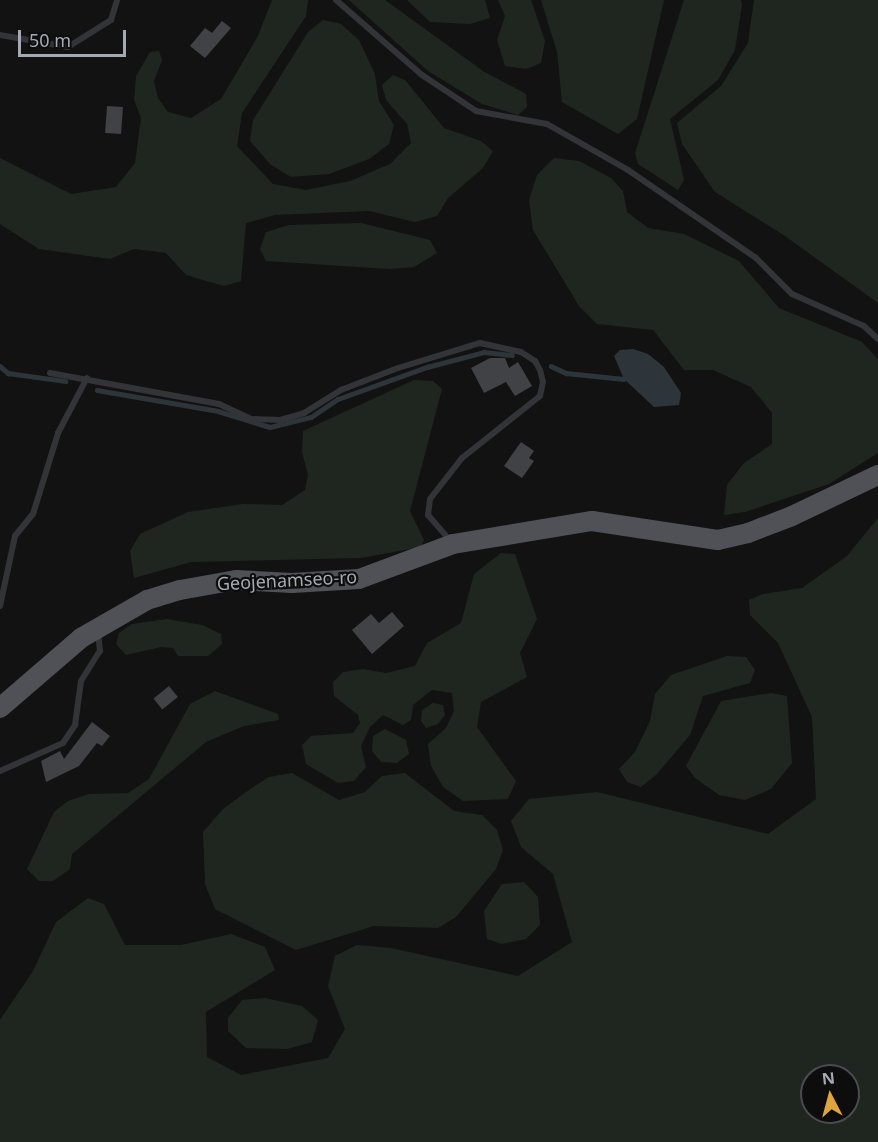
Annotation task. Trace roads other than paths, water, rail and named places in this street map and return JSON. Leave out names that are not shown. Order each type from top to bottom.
[{"type":"main road","name":"Geojenamseo-ro","points":[[0,708],[98,628],[147,600],[180,590],[236,580],[292,583],[359,579],[453,544],[592,520],[718,540],[783,519],[878,475]]},
{"type":"lane","points":[[0,34],[68,47],[111,20],[117,0]]},
{"type":"lane","points":[[336,0],[422,75],[476,111],[547,124],[628,170],[756,258],[792,294],[864,326],[878,339]]},
{"type":"lane","points":[[50,373],[87,378],[137,392],[219,404],[251,419],[280,420],[304,413],[341,390],[398,368],[480,343],[521,352],[535,361],[540,370],[543,382],[540,396],[462,458],[430,499],[428,515],[453,544]]},
{"type":"lane","points":[[0,606],[9,574],[3,563],[15,536],[33,514],[58,433],[87,378]]},
{"type":"lane","points":[[0,771],[63,742],[75,725],[81,681],[100,651],[98,628]]},
{"type":"waterway","points":[[97,390],[218,411],[270,427],[311,417],[338,399],[427,367],[484,352],[512,355]]},
{"type":"waterway","points":[[0,366],[8,373],[65,381]]},
{"type":"waterway","points":[[551,366],[566,373],[624,379]]}]
